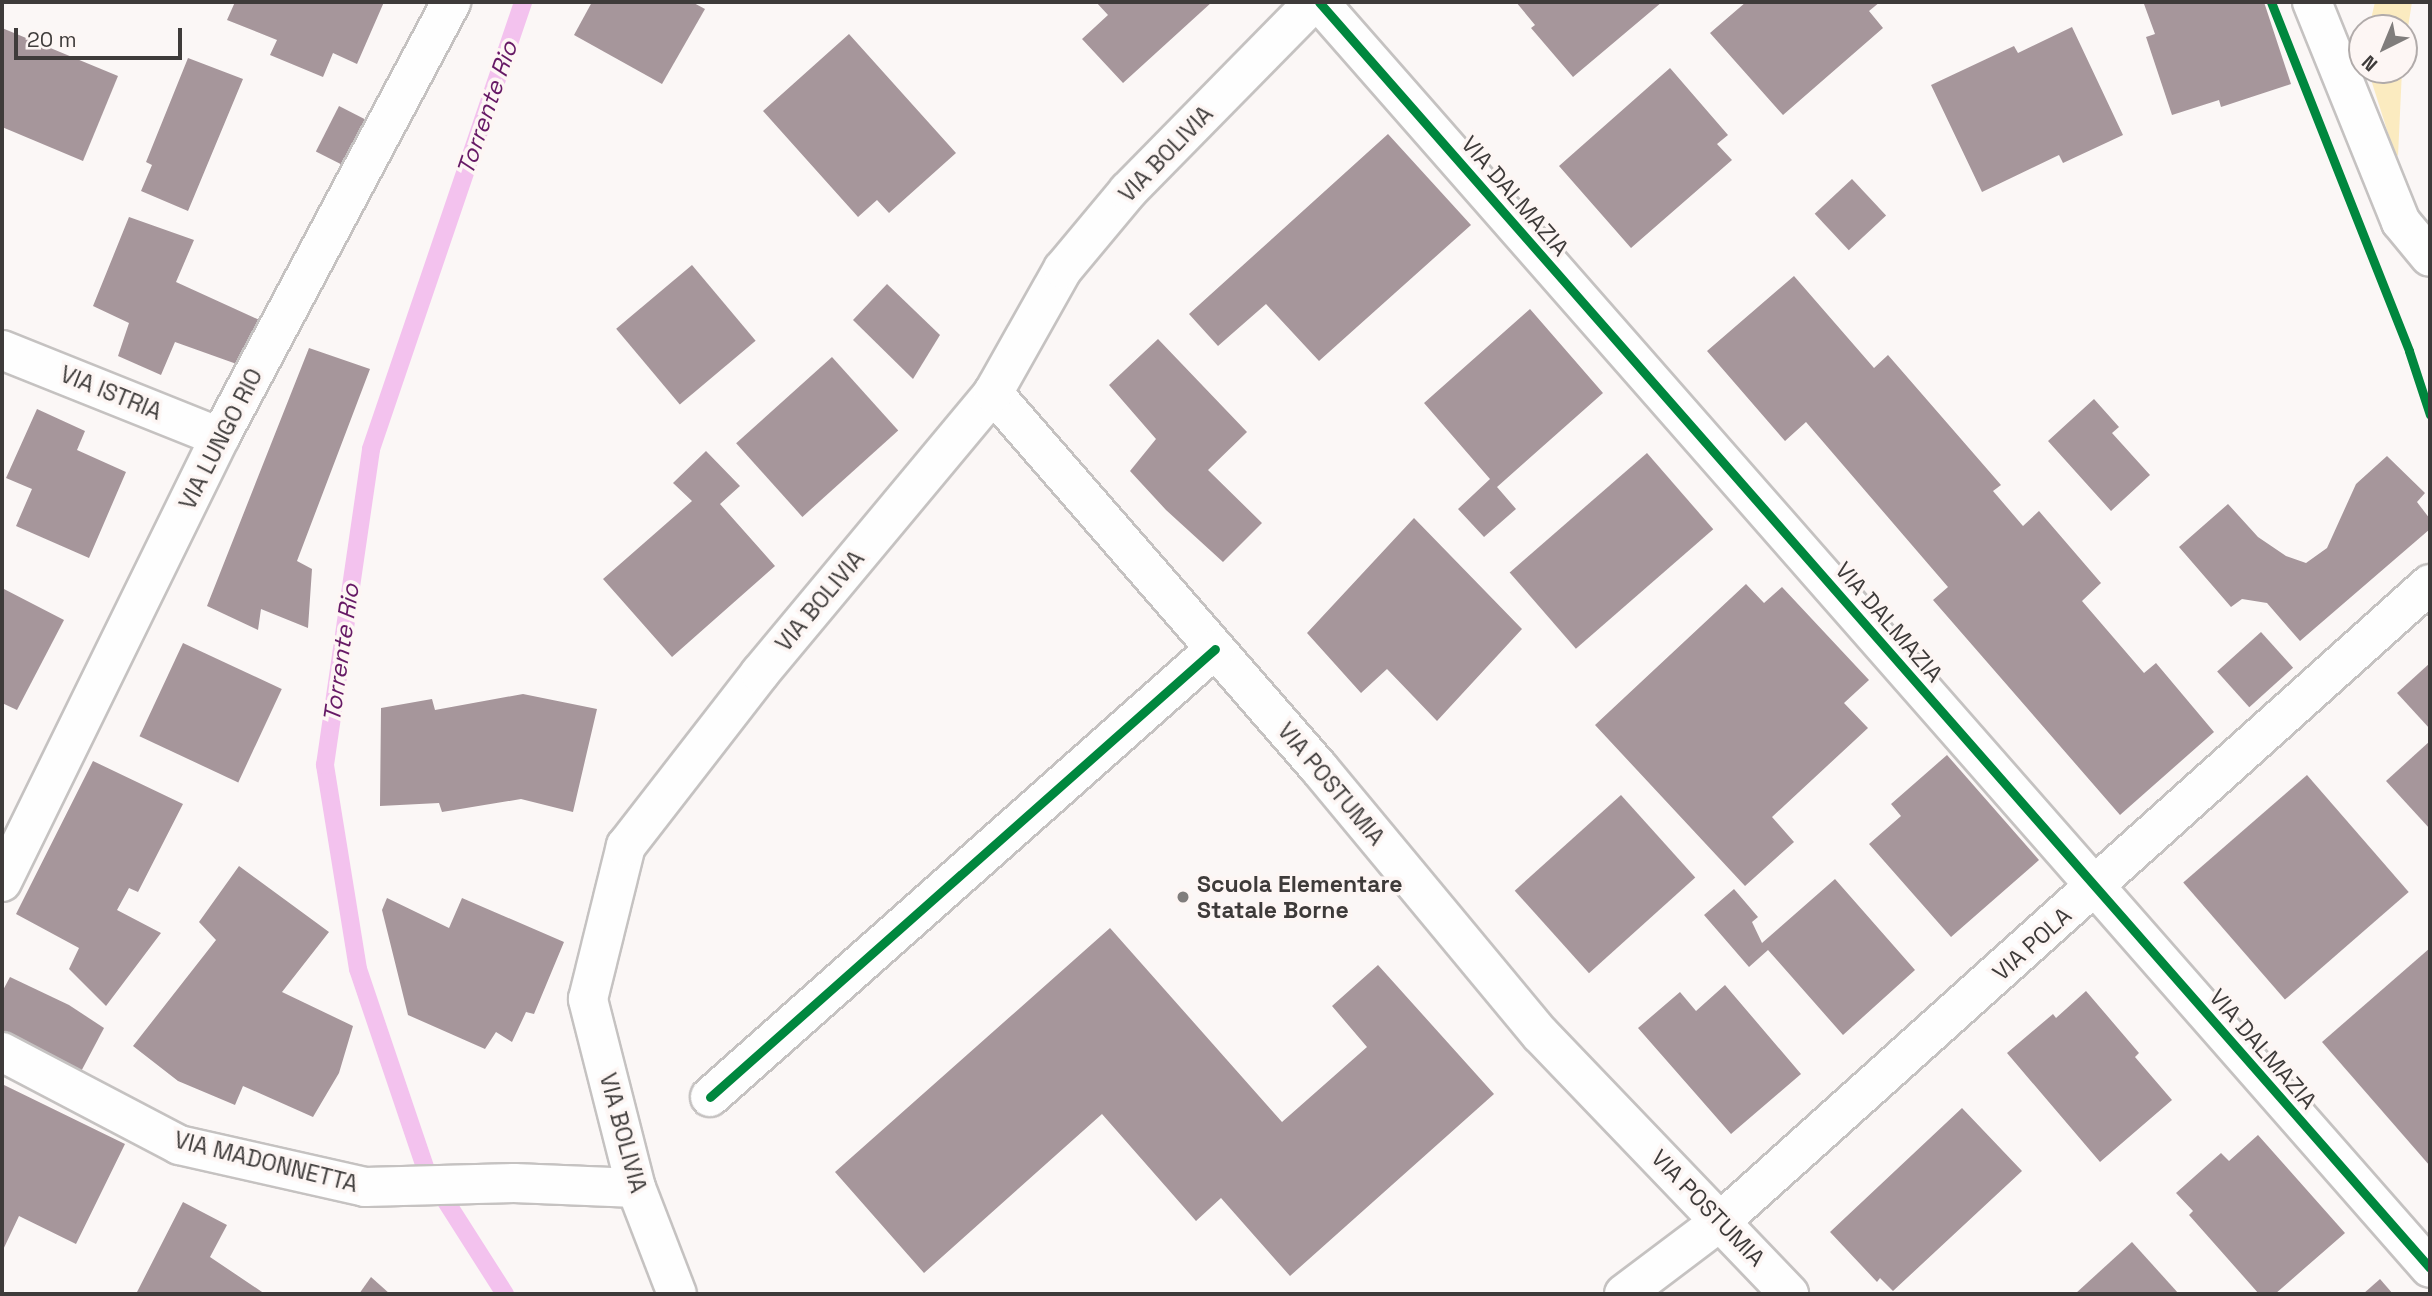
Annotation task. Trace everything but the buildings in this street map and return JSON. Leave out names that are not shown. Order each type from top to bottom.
[{"type":"street","name":"VIA LUNGO RIO","points":[[2,882],[220,437],[451,2]]},
{"type":"street","name":"VIA BOLIVIA","points":[[677,1294],[636,1188],[588,999],[626,846],[760,673],[993,393],[1071,260],[1128,191],[1317,2]]},
{"type":"street","name":"VIA DALMAZIA","points":[[1317,2],[2430,1268]]},
{"type":"street","points":[[2312,2],[2400,222],[2430,257]]},
{"type":"street","name":"VIA ISTRIA","points":[[2,350],[220,437]]},
{"type":"street","name":"VIA POSTUMIA","points":[[993,393],[1215,649],[1540,1034],[1789,1294]]},
{"type":"street","name":"VIA POLA","points":[[1624,1294],[1721,1221],[2096,887],[2430,584]]},
{"type":"street","points":[[710,1097],[1215,649]]},
{"type":"street","name":"VIA MADONNETTA","points":[[2,1052],[179,1145],[365,1187],[514,1183],[636,1188]]},
{"type":"shaded area","points":[[2375,2],[2412,2],[2410,14],[2372,14]]},
{"type":"shaded area","points":[[2372,84],[2401,84],[2398,156],[2394,152]]},
{"type":"waterway","name":"Torrente Rio","points":[[505,1294],[426,1170],[358,969],[325,765],[371,449],[523,2]]},
{"type":"cycle path","points":[[1319,2],[2430,1268]]},
{"type":"cycle path","points":[[2271,2],[2409,351],[2430,415]]},
{"type":"cycle path","points":[[710,1097],[1215,649]]},
{"type":"place","name":"Scuola Elementare Statale Borne","points":[[1183,897]]}]
